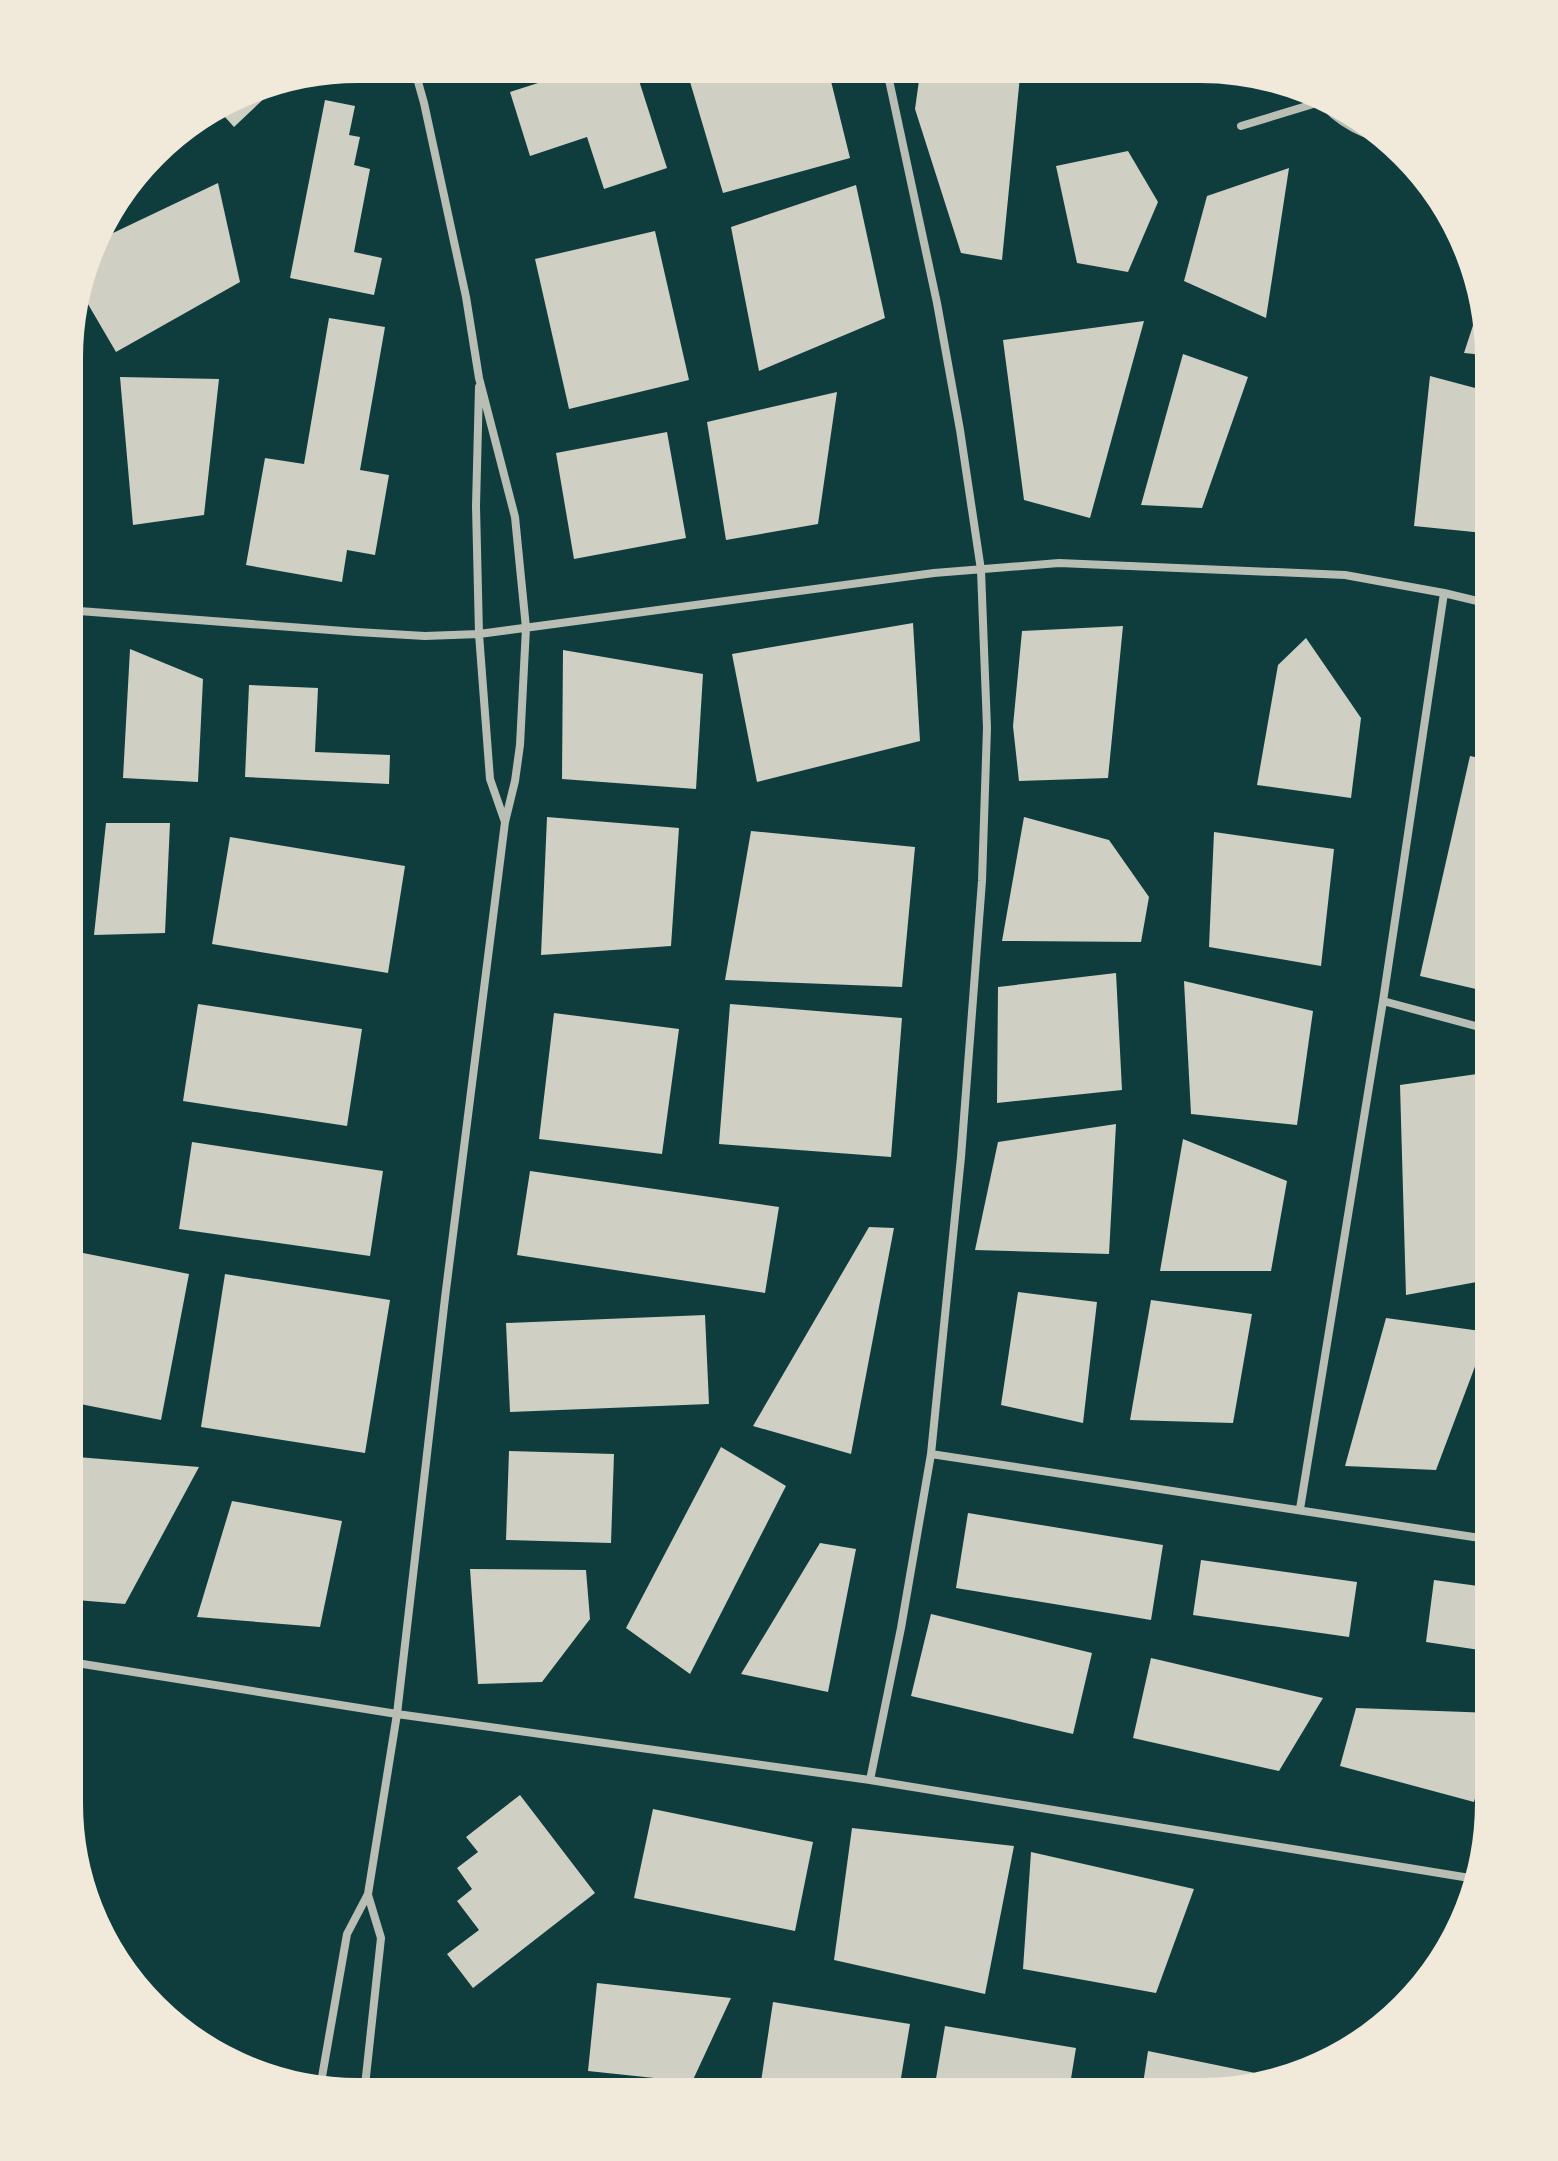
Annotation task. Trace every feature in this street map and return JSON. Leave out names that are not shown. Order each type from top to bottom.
[{"type":"street","points":[[870,1780],[901,1628],[931,1454],[961,1157],[982,881],[987,728],[981,570],[937,303],[889,78]]},
{"type":"street","points":[[321,2081],[347,1934],[368,1894],[397,1714],[505,822],[520,745],[526,628],[515,517],[479,378],[466,297],[417,79]]},
{"type":"street","points":[[1241,126],[1315,103]]},
{"type":"street","points":[[1327,108],[1336,119],[1370,136]]},
{"type":"street","points":[[479,378],[476,494],[479,634],[490,779],[505,822]]},
{"type":"street","points":[[78,611],[425,636],[479,634],[934,573],[1059,563],[1345,575],[1480,602]]},
{"type":"street","points":[[1300,1509],[1383,1001],[1444,593]]},
{"type":"street","points":[[1383,1001],[1480,1027]]},
{"type":"street","points":[[931,1454],[1479,1538]]},
{"type":"street","points":[[78,1663],[397,1714],[870,1780],[1469,1878]]},
{"type":"street","points":[[365,2083],[381,1938],[368,1894]]},
{"type":"building","points":[[830,78],[850,158],[723,193],[689,79]]},
{"type":"building","points":[[919,78],[1020,78],[1002,260],[961,253],[915,109]]},
{"type":"building","points":[[551,79],[638,79],[667,168],[604,189],[587,137],[530,156],[510,92]]},
{"type":"building","points":[[271,92],[234,127],[222,114]]},
{"type":"building","points":[[325,100],[355,106],[349,135],[360,137],[354,165],[370,169],[354,252],[382,258],[374,295],[290,278]]},
{"type":"building","points":[[1128,151],[1158,202],[1128,272],[1077,263],[1056,166]]},
{"type":"building","points":[[1289,168],[1266,318],[1184,281],[1207,196]]},
{"type":"building","points":[[218,183],[240,282],[116,352],[85,298],[106,236]]},
{"type":"building","points":[[856,185],[885,318],[759,371],[731,227]]},
{"type":"building","points":[[655,231],[689,380],[569,409],[535,259]]},
{"type":"building","points":[[1477,314],[1480,355],[1464,353]]},
{"type":"building","points":[[329,318],[385,327],[360,470],[389,475],[375,555],[347,550],[342,582],[246,565],[265,458],[304,464]]},
{"type":"building","points":[[1144,321],[1090,518],[1024,500],[1003,340]]},
{"type":"building","points":[[1183,354],[1248,377],[1202,508],[1141,505]]},
{"type":"building","points":[[1430,376],[1480,389],[1480,533],[1414,526]]},
{"type":"building","points":[[120,377],[219,379],[204,515],[133,525]]},
{"type":"building","points":[[837,392],[818,524],[726,540],[707,422]]},
{"type":"building","points":[[667,432],[686,538],[574,559],[556,453]]},
{"type":"building","points":[[913,623],[920,741],[757,782],[732,654]]},
{"type":"building","points":[[1123,626],[1108,778],[1019,781],[1013,726],[1022,631]]},
{"type":"building","points":[[1306,638],[1361,718],[1351,798],[1257,785],[1278,665]]},
{"type":"building","points":[[130,649],[203,679],[198,782],[123,778]]},
{"type":"building","points":[[563,650],[703,674],[696,789],[562,779]]},
{"type":"building","points":[[249,685],[318,688],[315,752],[390,755],[389,784],[245,777]]},
{"type":"building","points":[[1470,756],[1480,758],[1480,990],[1420,976]]},
{"type":"building","points":[[547,817],[679,828],[671,946],[541,955]]},
{"type":"building","points":[[1024,817],[1109,840],[1149,897],[1141,942],[1002,941]]},
{"type":"building","points":[[106,823],[170,823],[165,933],[94,935]]},
{"type":"building","points":[[751,831],[915,847],[902,987],[725,980]]},
{"type":"building","points":[[1214,832],[1334,849],[1321,966],[1209,947]]},
{"type":"building","points":[[230,837],[405,866],[388,973],[212,944]]},
{"type":"building","points":[[1116,973],[1122,1090],[997,1103],[998,987]]},
{"type":"building","points":[[1184,981],[1313,1011],[1297,1125],[1191,1114]]},
{"type":"building","points":[[198,1004],[362,1029],[347,1126],[183,1101]]},
{"type":"building","points":[[730,1004],[902,1018],[891,1157],[719,1144]]},
{"type":"building","points":[[554,1013],[679,1029],[662,1154],[539,1139]]},
{"type":"building","points":[[1480,1074],[1479,1282],[1406,1295],[1400,1085]]},
{"type":"building","points":[[1116,1124],[1109,1254],[975,1250],[998,1142]]},
{"type":"building","points":[[1183,1139],[1287,1181],[1271,1271],[1160,1271]]},
{"type":"building","points":[[192,1142],[383,1171],[370,1256],[179,1229]]},
{"type":"building","points":[[530,1171],[779,1207],[765,1293],[517,1255]]},
{"type":"building","points":[[869,1227],[894,1228],[851,1454],[753,1426]]},
{"type":"building","points":[[83,1253],[189,1274],[161,1420],[78,1404],[78,1279]]},
{"type":"building","points":[[225,1274],[390,1300],[365,1453],[201,1427]]},
{"type":"building","points":[[1018,1292],[1097,1302],[1083,1423],[1001,1405]]},
{"type":"building","points":[[1151,1300],[1252,1314],[1233,1423],[1130,1420]]},
{"type":"building","points":[[705,1315],[709,1404],[510,1412],[506,1323]]},
{"type":"building","points":[[1386,1318],[1479,1331],[1479,1355],[1436,1470],[1345,1466]]},
{"type":"building","points":[[721,1447],[786,1486],[690,1674],[626,1628]]},
{"type":"building","points":[[509,1451],[614,1454],[611,1543],[506,1540]]},
{"type":"building","points":[[78,1457],[199,1467],[125,1604],[78,1600]]},
{"type":"building","points":[[232,1501],[342,1521],[320,1627],[197,1617]]},
{"type":"building","points":[[968,1513],[1163,1545],[1151,1620],[956,1588]]},
{"type":"building","points":[[820,1543],[856,1549],[828,1692],[741,1674]]},
{"type":"building","points":[[1201,1560],[1357,1582],[1349,1637],[1193,1615]]},
{"type":"building","points":[[470,1569],[586,1570],[590,1619],[542,1682],[478,1684]]},
{"type":"building","points":[[1434,1580],[1479,1586],[1479,1650],[1426,1642]]},
{"type":"building","points":[[931,1614],[1092,1653],[1073,1734],[911,1696]]},
{"type":"building","points":[[1151,1658],[1323,1698],[1279,1771],[1133,1738]]},
{"type":"building","points":[[1356,1708],[1479,1712],[1479,1783],[1474,1802],[1340,1766]]},
{"type":"building","points":[[520,1795],[595,1893],[473,1988],[447,1954],[479,1930],[457,1901],[472,1889],[457,1868],[478,1852],[466,1837]]},
{"type":"building","points":[[653,1809],[813,1842],[795,1931],[634,1898]]},
{"type":"building","points":[[852,1828],[1014,1846],[985,1994],[834,1960]]},
{"type":"building","points":[[1031,1852],[1194,1889],[1156,1993],[1023,1969]]},
{"type":"building","points":[[597,1983],[731,1998],[692,2082],[588,2071]]},
{"type":"building","points":[[773,2002],[910,2024],[900,2083],[761,2083]]},
{"type":"building","points":[[945,2026],[1076,2048],[1070,2083],[935,2083]]},
{"type":"building","points":[[1148,2051],[1260,2074],[1236,2081],[1143,2083]]}]
